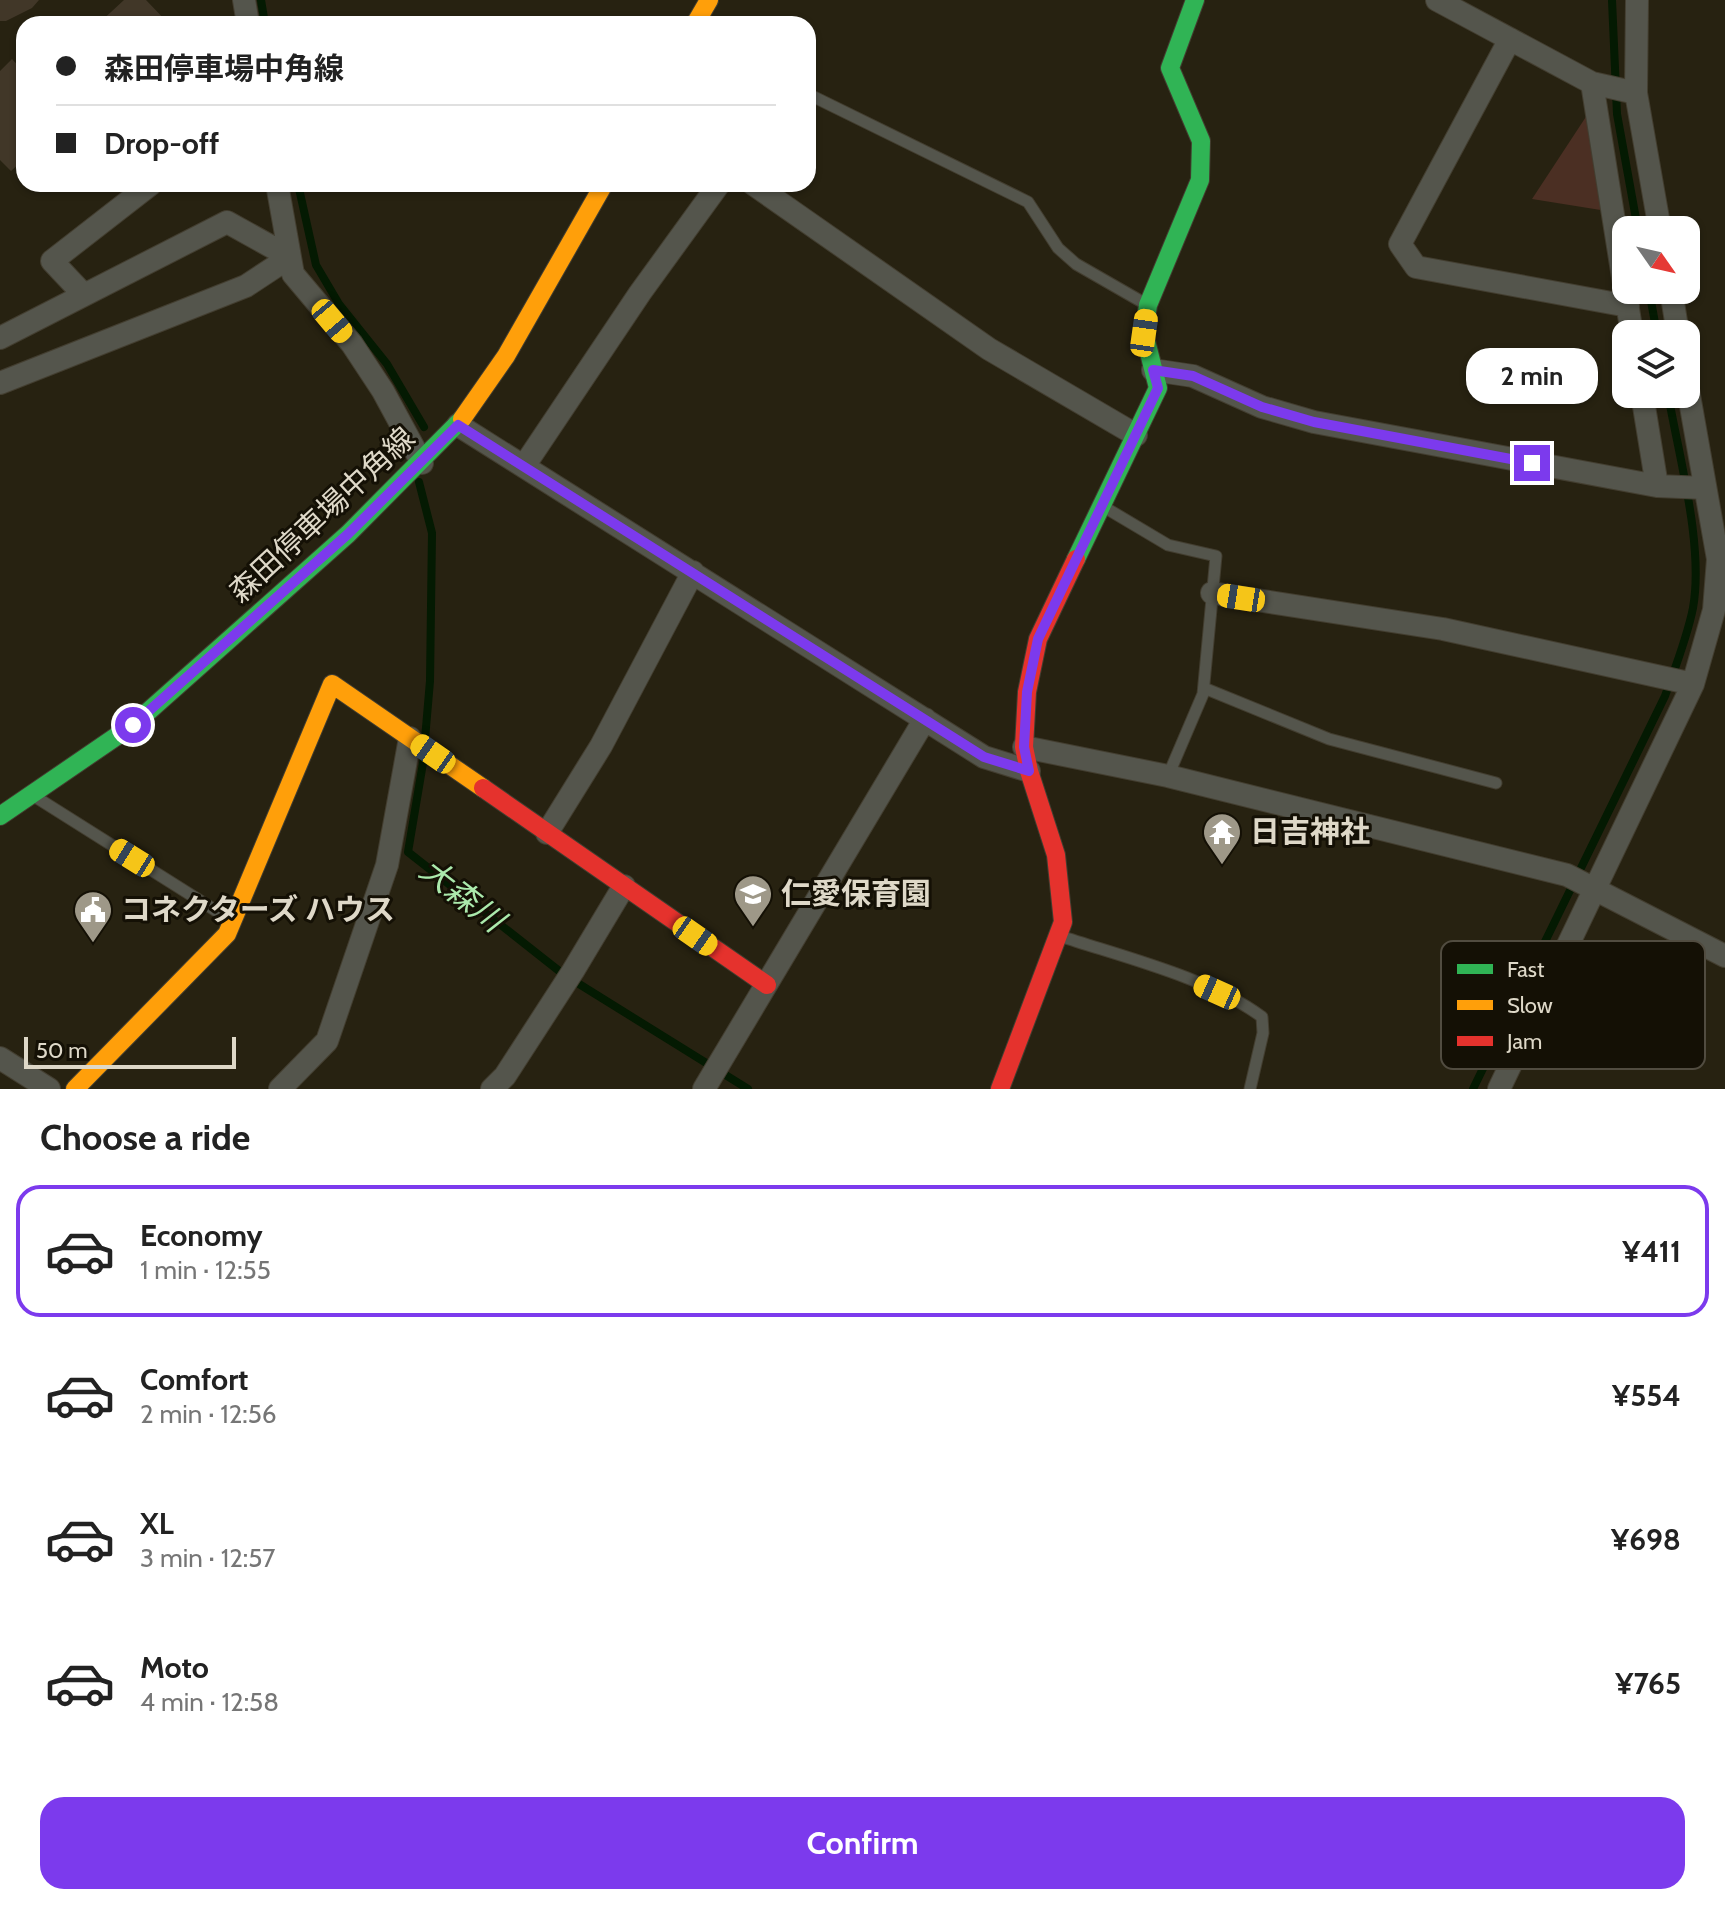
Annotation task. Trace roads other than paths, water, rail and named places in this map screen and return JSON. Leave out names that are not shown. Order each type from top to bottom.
[{"type":"street","points":[[1000,1089],[1063,922],[1056,855],[1024,747],[1027,692],[1038,639],[1158,388],[1144,333],[1148,305],[1200,180],[1201,141],[1170,68],[1195,0]]},
{"type":"street","points":[[1437,0],[1613,88],[1655,216]]},
{"type":"street","points":[[1630,320],[1613,88],[1637,0]]},
{"type":"street","points":[[1510,39],[1400,244],[1416,267],[1628,306]]},
{"type":"street","points":[[84,295],[52,261],[141,192]]},
{"type":"street","points":[[278,192],[293,274],[352,344],[383,391],[422,463]]},
{"type":"street","name":"森田停車場中角線","points":[[0,816],[133,725],[348,534],[422,463],[458,425],[506,356],[599,192]]},
{"type":"street","points":[[524,466],[640,293],[713,192]]},
{"type":"street","points":[[764,192],[989,349],[1136,435]]},
{"type":"street","points":[[0,338],[227,222],[290,257]]},
{"type":"street","points":[[0,383],[246,286],[290,257]]},
{"type":"street","points":[[1153,370],[1193,376],[1262,407],[1314,422],[1664,486],[1700,487]]},
{"type":"street","points":[[1645,408],[1664,486]]},
{"type":"street","points":[[1559,941],[1583,882],[1689,683],[1714,610],[1718,559],[1700,487],[1690,408]]},
{"type":"street","points":[[458,425],[984,757],[1029,771]]},
{"type":"street","points":[[547,833],[601,746],[693,572]]},
{"type":"street","points":[[1212,593],[1443,629],[1689,683]]},
{"type":"street","points":[[75,1089],[227,934],[332,684],[767,985]]},
{"type":"street","points":[[711,1077],[925,719]]},
{"type":"street","points":[[280,1089],[327,1041],[387,865],[412,740]]},
{"type":"street","points":[[1024,747],[1168,776],[1583,882],[1696,941]]},
{"type":"street","points":[[492,1089],[505,1076],[570,977],[624,886]]},
{"type":"street","points":[[1705,946],[1725,956]]},
{"type":"street","points":[[0,1058],[49,1089]]},
{"type":"street","points":[[1499,1089],[1507,1069]]},
{"type":"lane","points":[[816,98],[1028,202],[1058,248],[1076,264],[1148,305]]},
{"type":"lane","points":[[1102,506],[1168,545],[1216,556],[1204,688],[1168,776]]},
{"type":"lane","points":[[1204,688],[1329,739],[1496,783]]},
{"type":"lane","points":[[31,795],[233,922]]},
{"type":"lane","points":[[1058,936],[1188,980],[1246,1005],[1262,1017],[1263,1033],[1250,1089]]},
{"type":"waterway","name":"大森川","points":[[261,0],[264,16]]},
{"type":"waterway","points":[[1612,0],[1617,114],[1635,216]]},
{"type":"waterway","name":"大森川","points":[[300,192],[316,265],[339,304],[387,364],[424,427]]},
{"type":"waterway","points":[[1652,304],[1654,320]]},
{"type":"waterway","points":[[1545,941],[1665,696],[1688,630],[1696,584],[1693,530],[1671,408]]},
{"type":"waterway","name":"大森川","points":[[419,482],[432,533],[430,681],[425,739]]},
{"type":"waterway","name":"大森川","points":[[424,757],[408,852],[563,974],[748,1089]]},
{"type":"waterway","points":[[1473,1089],[1483,1069]]},
{"type":"place","name":"日吉神社","points":[[1222,866]]},
{"type":"place","name":"仁愛保育園","points":[[753,928]]},
{"type":"place","name":"コネクターズ ハウス","points":[[93,944]]}]
